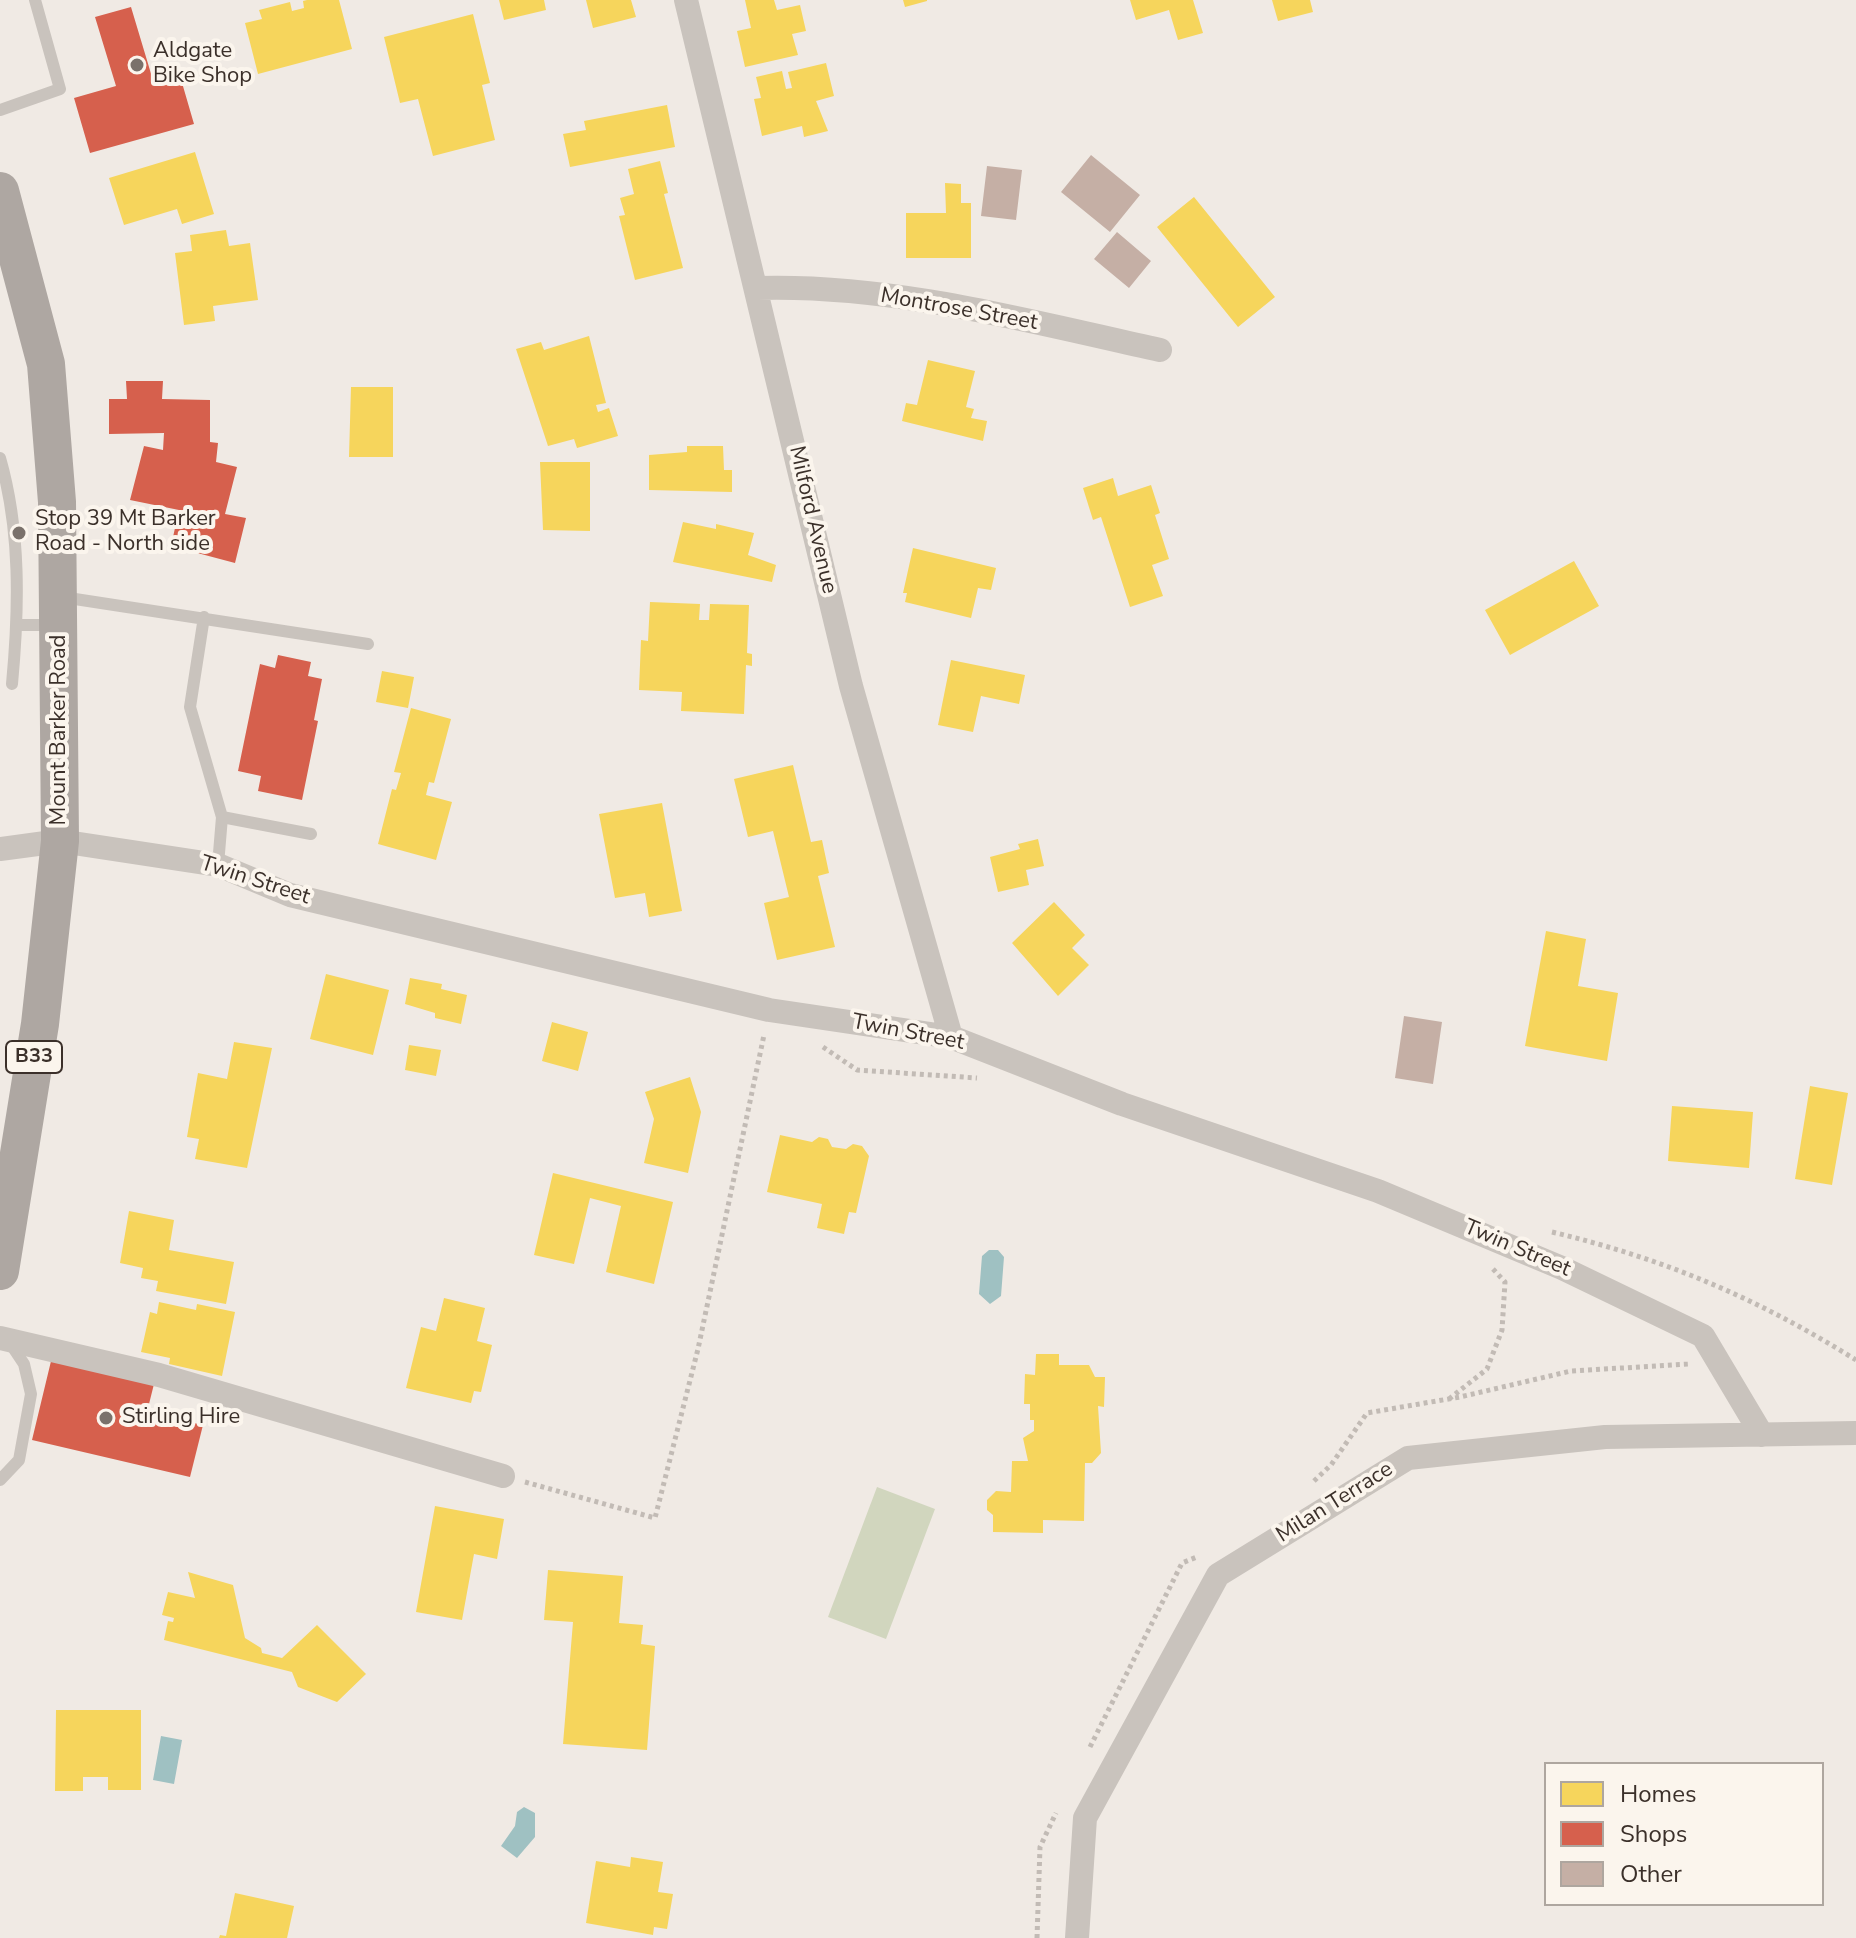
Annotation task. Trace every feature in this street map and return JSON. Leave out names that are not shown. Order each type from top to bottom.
[{"type":"main road","name":"Mount Barker Road","points":[[0,191],[46,364],[57,502],[60,841],[40,1024],[0,1271]]},
{"type":"street","name":"Milford Avenue","points":[[686,0],[851,686],[951,1037]]},
{"type":"street","name":"Montrose Street","points":[[757,288],[810,286],[962,306],[1160,350]]},
{"type":"street","name":"Twin Street","points":[[0,849],[60,841],[218,865],[290,895],[769,1010],[951,1037],[1122,1104],[1403,1201],[1562,1268],[1703,1336],[1762,1435]]},
{"type":"street","points":[[4,1339],[159,1375],[503,1476]]},
{"type":"street","name":"Milan Terrace","points":[[1077,1938],[1085,1818],[1218,1575],[1408,1458],[1605,1437],[1856,1433]]},
{"type":"lane","points":[[0,110],[60,89],[35,0]]},
{"type":"lane","name":"Mount Barker Road","points":[[0,458],[12,500],[17,625],[12,684]]},
{"type":"lane","points":[[17,625],[59,611],[204,617],[368,644]]},
{"type":"lane","points":[[204,617],[190,707],[222,817],[218,865]]},
{"type":"lane","points":[[222,817],[311,834]]},
{"type":"lane","points":[[0,1480],[19,1460],[31,1394],[24,1364],[4,1339]]},
{"type":"path","points":[[503,1476],[655,1518],[698,1349],[769,1010]]},
{"type":"path","points":[[1540,1229],[1643,1255],[1694,1276],[1787,1317],[1856,1360]]},
{"type":"path","points":[[1449,1399],[1487,1369],[1502,1330],[1505,1282],[1486,1261]]},
{"type":"green space","points":[[877,1487],[935,1509],[886,1639],[828,1617]]},
{"type":"water","points":[[989,1250],[998,1250],[1004,1257],[1001,1296],[990,1304],[979,1294],[982,1256]]},
{"type":"water","points":[[161,1736],[182,1740],[174,1784],[153,1780]]},
{"type":"water","points":[[524,1807],[535,1813],[535,1837],[517,1858],[501,1846],[515,1826],[517,1812]]},
{"type":"building: Homes","points":[[307,0],[339,0],[352,49],[258,74],[245,23],[262,19],[259,10],[290,2],[292,11],[304,8],[303,1]]},
{"type":"building: Homes","points":[[499,0],[544,0],[546,10],[504,20]]},
{"type":"building: Homes","points":[[586,0],[631,0],[636,17],[593,28]]},
{"type":"building: Homes","points":[[745,0],[774,0],[777,10],[800,5],[806,31],[792,34],[798,55],[745,67],[737,31],[751,28]]},
{"type":"building: Homes","points":[[903,0],[927,0],[927,1],[905,7]]},
{"type":"building: Homes","points":[[1130,0],[1193,0],[1203,33],[1178,40],[1169,10],[1136,20]]},
{"type":"building: Homes","points":[[1272,0],[1310,0],[1313,12],[1278,21]]},
{"type":"building: Homes","points":[[473,14],[490,83],[482,85],[495,140],[433,156],[418,99],[400,103],[384,37]]},
{"type":"building: Homes","points":[[826,63],[834,96],[816,101],[828,131],[804,137],[802,126],[762,136],[754,99],[761,98],[756,77],[782,71],[786,89],[792,88],[788,72]]},
{"type":"building: Homes","points":[[667,105],[675,147],[570,167],[563,134],[586,130],[584,121]]},
{"type":"building: Homes","points":[[195,152],[214,214],[182,224],[177,209],[124,225],[109,178]]},
{"type":"building: Homes","points":[[660,161],[668,193],[664,194],[683,268],[635,280],[619,216],[625,215],[620,198],[634,194],[628,169]]},
{"type":"building: Homes","points":[[945,183],[961,184],[961,203],[971,203],[971,258],[906,258],[906,213],[946,213]]},
{"type":"building: Homes","points":[[1194,197],[1275,297],[1238,327],[1157,227]]},
{"type":"building: Homes","points":[[226,230],[229,246],[250,243],[258,300],[213,306],[215,321],[184,325],[175,253],[192,251],[190,235]]},
{"type":"building: Homes","points":[[589,336],[606,403],[596,405],[598,412],[609,408],[618,436],[577,448],[574,439],[548,446],[516,349],[541,342],[544,350]]},
{"type":"building: Homes","points":[[928,360],[975,371],[966,407],[974,409],[971,418],[987,421],[983,441],[902,421],[906,403],[917,405]]},
{"type":"building: Homes","points":[[351,387],[393,387],[393,457],[349,457]]},
{"type":"building: Homes","points":[[687,446],[723,446],[724,470],[732,470],[732,492],[649,490],[649,455],[687,452]]},
{"type":"building: Homes","points":[[540,462],[590,462],[590,531],[543,530]]},
{"type":"building: Homes","points":[[1113,478],[1118,496],[1151,485],[1160,513],[1155,515],[1169,559],[1152,565],[1163,596],[1130,607],[1101,517],[1093,520],[1083,488]]},
{"type":"building: Homes","points":[[683,522],[716,529],[716,524],[754,533],[748,555],[776,565],[772,582],[673,562]]},
{"type":"building: Homes","points":[[913,548],[996,568],[991,590],[978,588],[971,618],[905,602],[907,593],[903,593]]},
{"type":"building: Homes","points":[[1574,561],[1599,606],[1510,655],[1485,610]]},
{"type":"building: Homes","points":[[650,602],[700,604],[699,620],[709,620],[710,604],[749,605],[747,653],[752,654],[752,666],[746,665],[744,714],[681,711],[682,692],[639,690],[641,640],[648,641]]},
{"type":"building: Homes","points":[[951,660],[1025,675],[1019,704],[981,696],[973,732],[938,725]]},
{"type":"building: Homes","points":[[382,671],[414,677],[408,708],[376,702]]},
{"type":"building: Homes","points":[[411,708],[451,719],[434,783],[429,782],[426,795],[452,802],[436,860],[378,844],[392,789],[396,790],[401,773],[394,772]]},
{"type":"building: Homes","points":[[793,765],[811,842],[822,840],[829,873],[818,876],[835,947],[777,960],[764,903],[789,897],[773,831],[748,837],[734,779]]},
{"type":"building: Homes","points":[[662,803],[682,911],[649,917],[645,893],[615,898],[599,814]]},
{"type":"building: Homes","points":[[1038,839],[1044,866],[1026,870],[1029,885],[998,892],[990,857],[1020,849],[1018,844]]},
{"type":"building: Homes","points":[[1054,902],[1085,935],[1072,948],[1089,965],[1058,996],[1012,943]]},
{"type":"building: Homes","points":[[1546,931],[1586,939],[1578,986],[1618,993],[1607,1061],[1525,1046]]},
{"type":"building: Homes","points":[[326,974],[389,990],[373,1055],[310,1039]]},
{"type":"building: Homes","points":[[410,978],[442,984],[441,989],[467,995],[461,1024],[435,1018],[435,1013],[405,1004]]},
{"type":"building: Homes","points":[[552,1022],[588,1032],[578,1071],[542,1061]]},
{"type":"building: Homes","points":[[234,1042],[272,1048],[247,1168],[195,1159],[199,1139],[187,1137],[198,1073],[227,1079]]},
{"type":"building: Homes","points":[[409,1045],[441,1050],[436,1076],[405,1070]]},
{"type":"building: Homes","points":[[690,1077],[701,1112],[688,1173],[644,1163],[654,1119],[645,1092]]},
{"type":"building: Homes","points":[[1810,1086],[1848,1093],[1832,1185],[1795,1179]]},
{"type":"building: Homes","points":[[1672,1106],[1753,1112],[1749,1168],[1668,1161]]},
{"type":"building: Homes","points":[[780,1135],[812,1142],[819,1137],[828,1139],[832,1147],[846,1149],[853,1144],[862,1146],[869,1156],[856,1213],[849,1212],[844,1234],[817,1228],[822,1204],[767,1192]]},
{"type":"building: Homes","points":[[553,1173],[673,1202],[654,1284],[606,1272],[621,1206],[590,1198],[574,1264],[534,1255]]},
{"type":"building: Homes","points":[[129,1211],[174,1220],[169,1250],[234,1262],[226,1304],[156,1291],[158,1281],[141,1278],[143,1268],[120,1263]]},
{"type":"building: Homes","points":[[444,1298],[485,1308],[477,1341],[492,1345],[481,1392],[474,1391],[471,1403],[406,1388],[421,1327],[436,1331]]},
{"type":"building: Homes","points":[[159,1302],[196,1310],[197,1304],[235,1312],[222,1376],[169,1364],[170,1358],[141,1352],[150,1312],[157,1314]]},
{"type":"building: Homes","points":[[1036,1354],[1059,1354],[1059,1365],[1089,1365],[1095,1377],[1105,1377],[1104,1407],[1098,1406],[1101,1453],[1092,1463],[1085,1463],[1084,1521],[1043,1520],[1043,1533],[993,1532],[993,1515],[987,1510],[987,1500],[996,1491],[1011,1492],[1012,1461],[1028,1461],[1023,1438],[1034,1431],[1034,1420],[1030,1420],[1030,1404],[1024,1404],[1025,1374],[1035,1375]]},
{"type":"building: Homes","points":[[435,1506],[504,1519],[497,1559],[474,1554],[462,1620],[416,1612]]},
{"type":"building: Homes","points":[[548,1570],[623,1576],[619,1623],[643,1625],[641,1644],[655,1646],[647,1750],[563,1744],[573,1622],[544,1620]]},
{"type":"building: Homes","points":[[188,1572],[233,1585],[245,1638],[261,1648],[262,1653],[282,1658],[317,1625],[366,1674],[337,1702],[298,1687],[292,1672],[164,1640],[168,1621],[173,1622],[174,1618],[162,1615],[168,1592],[195,1598]]},
{"type":"building: Homes","points":[[56,1710],[141,1710],[141,1790],[108,1790],[108,1777],[83,1777],[83,1791],[55,1791]]},
{"type":"building: Homes","points":[[631,1857],[663,1862],[658,1892],[673,1894],[667,1929],[654,1927],[653,1935],[586,1923],[596,1861],[630,1867]]},
{"type":"building: Homes","points":[[235,1893],[294,1906],[287,1938],[219,1938],[220,1935],[226,1936]]},
{"type":"building: Shops","points":[[131,7],[152,77],[178,69],[194,124],[90,153],[74,98],[116,86],[95,17]]},
{"type":"building: Shops","points":[[126,381],[163,381],[162,399],[210,400],[210,442],[218,443],[216,462],[237,467],[225,514],[246,518],[235,563],[171,546],[179,510],[130,500],[144,446],[163,450],[164,433],[109,434],[109,399],[127,399]]},
{"type":"building: Shops","points":[[278,655],[311,662],[308,676],[322,679],[314,720],[318,721],[302,800],[258,791],[261,776],[238,771],[260,664],[275,668]]},
{"type":"building: Shops","name":"Stirling Hire","points":[[52,1357],[154,1384],[147,1412],[203,1425],[190,1477],[32,1440]]},
{"type":"building: Other","points":[[1091,155],[1140,195],[1110,232],[1061,192]]},
{"type":"building: Other","points":[[987,166],[1022,170],[1016,220],[981,216]]},
{"type":"building: Other","points":[[1117,232],[1151,261],[1129,288],[1094,259]]},
{"type":"building: Other","points":[[1404,1016],[1442,1022],[1433,1084],[1395,1078]]},
{"type":"place","name":"Aldgate Bike Shop","points":[[137,65]]},
{"type":"place","name":"Stop 39 Mt Barker Road - North side","points":[[19,533]]},
{"type":"place","name":"Stirling Hire","points":[[106,1418]]}]
